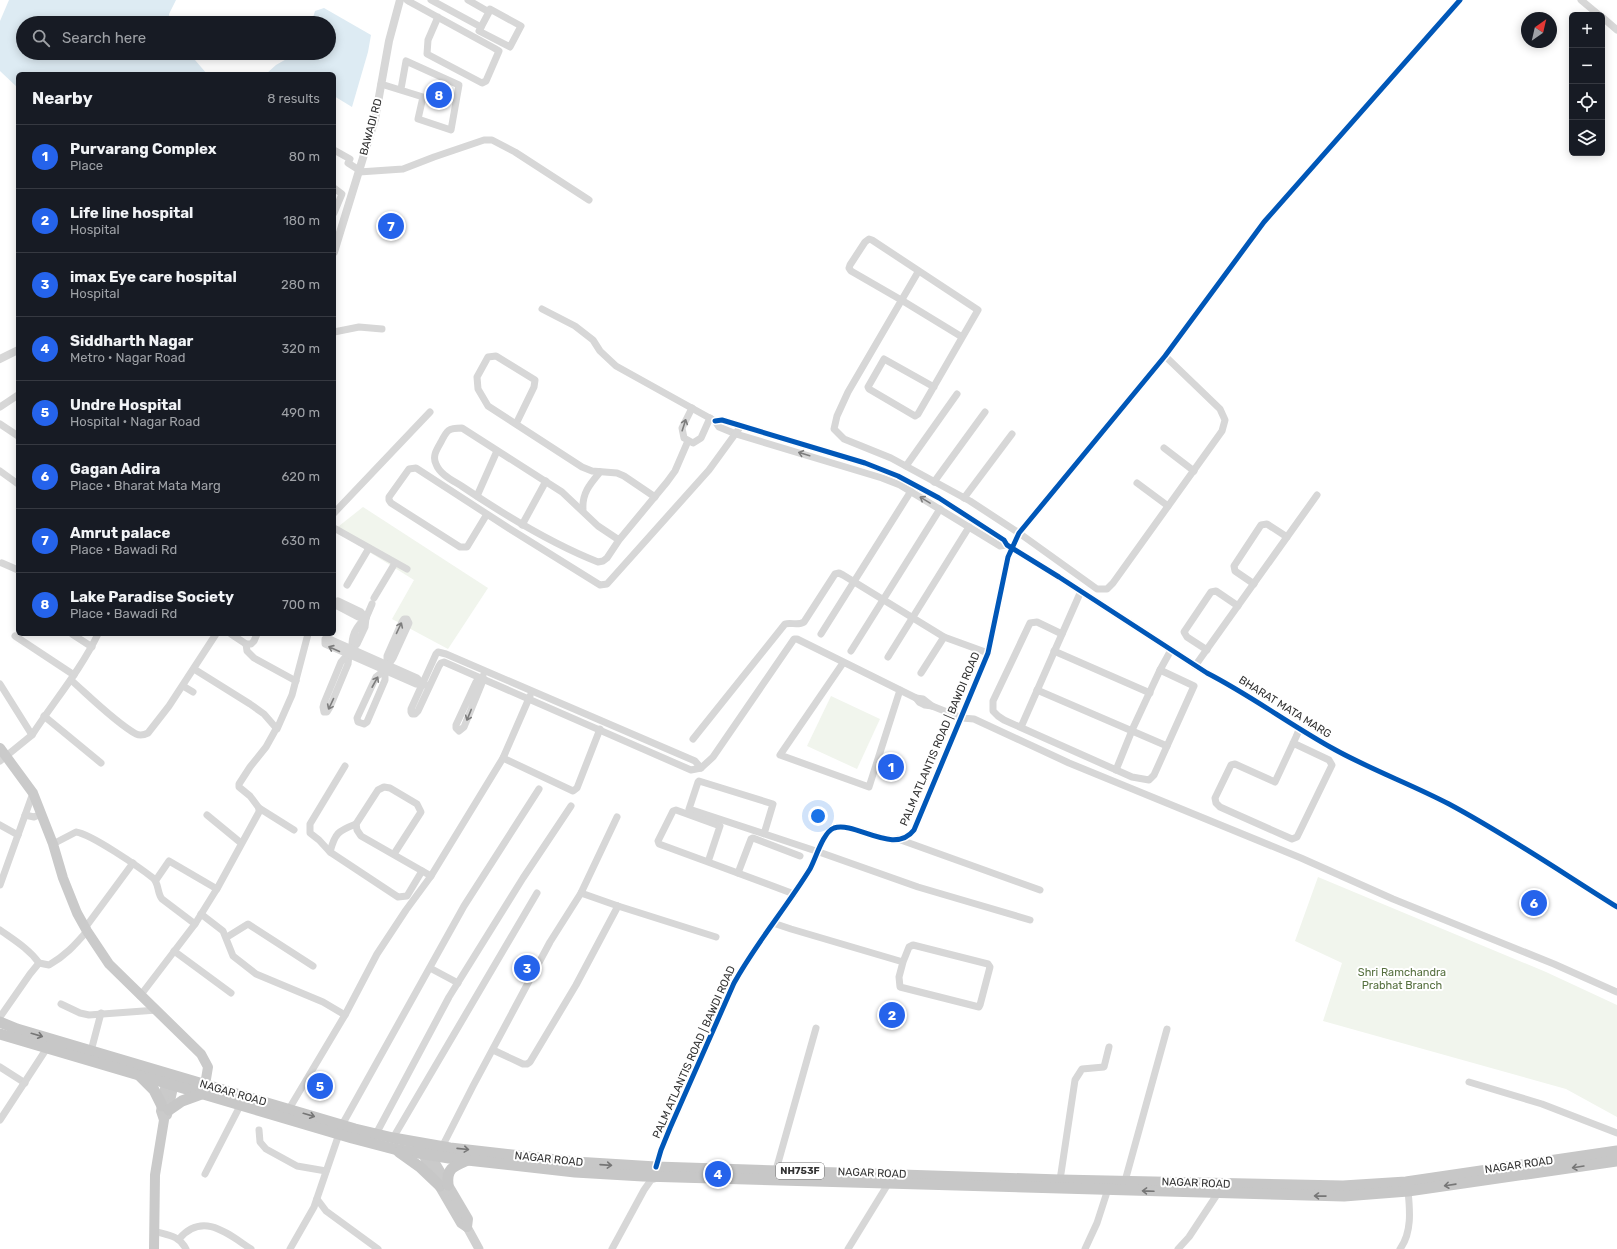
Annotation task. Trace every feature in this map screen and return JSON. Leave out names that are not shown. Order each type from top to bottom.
[{"type":"highway","name":"NAGAR ROAD","points":[[0,1022],[17,1029],[91,1051],[171,1079],[205,1089],[289,1109],[340,1129],[376,1134],[394,1144]]},
{"type":"highway","name":"NAGAR ROAD","points":[[0,1034],[140,1076],[171,1079]]},
{"type":"highway","points":[[140,1076],[154,1090],[165,1112],[205,1089]]},
{"type":"highway","name":"NAGAR ROAD","points":[[205,1089],[241,1104],[394,1144],[659,1172]]},
{"type":"highway","points":[[394,1144],[444,1185],[451,1168],[468,1160]]},
{"type":"highway","name":"NAGAR ROAD","points":[[431,1149],[468,1160],[575,1172],[659,1172],[759,1175],[888,1184],[1344,1196],[1408,1191],[1617,1161]]},
{"type":"highway","name":"NAGAR ROAD","points":[[759,1175],[776,1170],[1060,1180],[1350,1186],[1406,1182],[1617,1151]]},
{"type":"main road","points":[[2,755],[33,793],[53,844],[77,913],[86,929],[109,964],[201,1054],[208,1067],[205,1089]]},
{"type":"main road","points":[[154,1249],[154,1175],[171,1079]]},
{"type":"main road","points":[[431,1149],[435,1163],[461,1223],[467,1227],[479,1249]]},
{"type":"street","name":"BAWADI RD","points":[[337,231],[359,171],[375,119],[389,41],[400,0]]},
{"type":"street","points":[[407,0],[438,17],[498,51],[486,81],[482,83],[427,54],[428,40],[438,17]]},
{"type":"street","points":[[431,0],[481,27]]},
{"type":"street","points":[[468,0],[489,12]]},
{"type":"street","name":"PALM ATLANTIS ROAD | BAWDI ROAD","points":[[659,1172],[661,1150],[672,1122],[734,983],[746,960],[794,894],[819,852],[826,834],[833,828],[842,827],[870,836],[898,839],[909,836],[914,830],[988,653],[1009,546],[1165,356],[1264,222],[1460,0]]},
{"type":"street","points":[[1581,0],[1595,12]]},
{"type":"street","points":[[490,9],[521,26],[510,46],[479,31],[489,12],[490,9]]},
{"type":"street","points":[[1605,20],[1617,30]]},
{"type":"street","points":[[381,84],[424,97],[418,119],[450,130],[459,85],[406,61],[400,89]]},
{"type":"street","points":[[336,151],[350,159],[348,163],[359,171],[404,169],[434,156],[484,140],[492,140],[516,152],[589,200]]},
{"type":"street","points":[[336,190],[342,194],[336,208]]},
{"type":"street","points":[[934,387],[884,359],[868,387],[911,415],[916,416],[934,387],[978,310],[869,239],[865,242],[850,265],[849,268],[851,271],[903,300],[962,337]]},
{"type":"street","points":[[918,272],[845,398],[837,416],[834,429],[844,439],[891,458],[964,498],[1020,533],[1098,589],[1107,589],[1113,583],[1222,431],[1225,420],[1220,408],[1165,356]]},
{"type":"street","points":[[542,309],[575,326],[593,340],[600,351],[616,366],[713,420],[719,427],[736,434],[882,478],[911,491],[1000,546],[1009,546]]},
{"type":"street","points":[[336,332],[359,327],[382,329]]},
{"type":"street","points":[[0,359],[16,351]]},
{"type":"street","points":[[516,424],[534,387],[535,380],[496,356],[488,357],[477,377],[478,389],[488,406],[582,467],[592,471],[617,473],[624,476],[655,497]]},
{"type":"street","points":[[869,358],[880,365]]},
{"type":"street","points":[[906,466],[956,394]]},
{"type":"street","points":[[0,407],[16,396]]},
{"type":"street","points":[[692,408],[682,428],[684,438],[688,441],[694,442],[701,438],[713,420]]},
{"type":"street","points":[[336,511],[430,412]]},
{"type":"street","points":[[934,482],[985,412]]},
{"type":"street","points":[[713,420],[722,420],[865,463],[898,476],[939,498],[999,536],[1009,546]]},
{"type":"street","points":[[0,424],[16,435]]},
{"type":"street","points":[[487,514],[467,547],[464,548],[460,547],[391,503],[389,500],[408,469],[416,468],[600,585],[607,584],[695,487],[736,434],[740,426]]},
{"type":"street","points":[[619,540],[598,526],[583,509],[546,481],[462,428],[452,428],[447,431],[434,453],[435,464],[441,472],[522,526],[598,562],[607,558],[619,540],[675,471],[688,441]]},
{"type":"street","points":[[964,498],[1012,434]]},
{"type":"street","points":[[1164,448],[1194,471]]},
{"type":"street","points":[[477,496],[497,451]]},
{"type":"street","points":[[0,471],[16,483]]},
{"type":"street","points":[[583,509],[582,500],[590,484],[600,472]]},
{"type":"street","points":[[522,526],[546,481]]},
{"type":"street","points":[[1137,483],[1168,506]]},
{"type":"street","points":[[821,634],[911,491]]},
{"type":"street","points":[[1195,666],[1317,495]]},
{"type":"street","points":[[851,651],[940,509]]},
{"type":"street","points":[[1254,584],[1235,571],[1234,566],[1262,525],[1267,524],[1287,537]]},
{"type":"street","points":[[888,657],[969,527]]},
{"type":"street","points":[[336,529],[407,569]]},
{"type":"street","name":"BHARAT MATA MARG","points":[[1009,546],[1081,591],[1195,666],[1232,686],[1299,730],[1339,752],[1397,778],[1472,817],[1514,841],[1617,907]]},
{"type":"street","points":[[346,585],[369,548]]},
{"type":"street","points":[[350,652],[341,662],[324,703],[324,712],[327,712],[330,707],[348,664],[350,652],[351,640],[358,625],[366,618],[373,601],[395,563]]},
{"type":"street","points":[[1,564],[16,569]]},
{"type":"street","points":[[694,739],[785,624],[800,624],[804,622],[835,574],[843,575],[944,637],[988,653]]},
{"type":"street","points":[[1021,727],[1081,591]]},
{"type":"street","points":[[1207,650],[1187,637],[1184,632],[1211,592],[1216,591],[1238,606]]},
{"type":"street","points":[[386,668],[385,680],[367,722],[364,724],[358,722],[357,718],[376,677],[386,668],[393,658],[409,624],[407,619],[404,619],[402,622],[386,656],[386,668]]},
{"type":"street","points":[[1062,634],[1036,622],[1030,623],[993,701],[993,711],[998,716],[1021,727],[1132,777],[1149,780],[1154,775],[1194,686],[1160,670]]},
{"type":"street","points":[[14,636],[73,678],[119,721],[137,734],[143,735],[148,733],[183,686],[215,636]]},
{"type":"street","points":[[75,636],[92,647]]},
{"type":"street","points":[[2,755],[32,735],[44,716],[73,678],[97,636]]},
{"type":"street","points":[[234,636],[246,644],[251,644],[257,636]]},
{"type":"street","points":[[294,830],[259,808],[250,796],[239,787],[239,784],[266,747],[276,728],[278,729],[292,695],[307,636]]},
{"type":"street","points":[[921,673],[944,637]]},
{"type":"street","points":[[438,652],[442,652],[485,670],[603,731],[691,770],[701,768],[713,757],[794,639],[797,639],[916,698],[923,699],[932,706],[962,718],[974,719],[1069,762],[1301,858],[1400,902],[1554,964],[1617,992]]},
{"type":"street","points":[[246,644],[247,651],[254,658],[296,680]]},
{"type":"street","points":[[1054,650],[1150,693]]},
{"type":"street","points":[[1116,770],[1132,731],[1160,670],[1171,650]]},
{"type":"street","points":[[350,652],[386,668],[416,684],[425,685]]},
{"type":"street","points":[[425,685],[438,652]]},
{"type":"street","points":[[438,652],[442,662],[610,725],[695,762],[701,768]]},
{"type":"street","points":[[425,685],[442,662]]},
{"type":"street","points":[[843,663],[780,755],[869,787],[900,690]]},
{"type":"street","points":[[194,669],[264,714],[276,728]]},
{"type":"street","points":[[482,678],[476,682],[456,724],[456,728],[459,731],[464,727],[482,683],[485,670]]},
{"type":"street","points":[[0,684],[32,735]]},
{"type":"street","points":[[183,686],[194,692]]},
{"type":"street","points":[[1037,690],[1167,746]]},
{"type":"street","points":[[289,1109],[345,1014],[377,954],[406,910],[431,876],[503,758],[531,695]]},
{"type":"street","points":[[44,716],[101,763]]},
{"type":"street","points":[[503,758],[573,791],[577,788],[603,731],[610,725]]},
{"type":"street","points":[[1293,743],[1329,760],[1332,765],[1295,839],[1292,839],[1216,803],[1215,798],[1231,765],[1235,764],[1275,782],[1293,743],[1299,730]]},
{"type":"street","points":[[672,761],[675,753]]},
{"type":"street","points":[[345,766],[310,824],[310,834],[319,840],[330,852],[398,897],[407,896],[422,871]]},
{"type":"street","points":[[764,834],[773,804],[699,781],[698,782],[689,809],[918,886],[1030,920]]},
{"type":"street","points":[[330,852],[333,841],[340,830],[356,824],[378,790],[384,787],[390,788],[416,804],[421,812],[394,854]]},
{"type":"street","points":[[290,1249],[314,1207],[340,1129],[464,906],[539,789]]},
{"type":"street","points":[[0,885],[33,793]]},
{"type":"street","points":[[376,1134],[458,983],[523,878],[571,806]]},
{"type":"street","points":[[140,996],[195,924],[217,889],[259,812],[259,808]]},
{"type":"street","points":[[708,862],[720,826],[676,810],[672,810],[658,844],[794,894]]},
{"type":"street","points":[[25,815],[34,817],[41,814]]},
{"type":"street","points":[[207,815],[241,843]]},
{"type":"street","points":[[431,1149],[473,1086],[550,942],[581,893],[617,817]]},
{"type":"street","points":[[356,824],[360,836],[431,876]]},
{"type":"street","points":[[0,825],[18,835]]},
{"type":"street","points":[[53,844],[76,832],[81,833],[133,863],[156,880]]},
{"type":"street","points":[[738,873],[751,839],[753,838],[800,856]]},
{"type":"street","points":[[898,839],[1040,890]]},
{"type":"street","points":[[195,924],[158,895],[156,880],[169,861],[217,889]]},
{"type":"street","points":[[0,930],[34,955],[39,963],[49,965],[60,959],[68,952],[133,863]]},
{"type":"street","points":[[394,1144],[408,1110],[474,1002],[537,893]]},
{"type":"street","points":[[581,893],[716,937]]},
{"type":"street","points":[[493,1050],[519,1063],[527,1064],[530,1062],[576,985],[618,906]]},
{"type":"street","points":[[201,914],[223,931],[227,936],[233,956],[256,974],[324,1002],[345,1014]]},
{"type":"street","points":[[773,923],[903,962]]},
{"type":"street","points":[[227,936],[248,924],[313,966]]},
{"type":"street","points":[[913,945],[988,964],[990,967],[980,1006],[979,1007],[900,987],[899,977],[903,962],[909,947],[913,945]]},
{"type":"street","points":[[174,951],[231,993]]},
{"type":"street","points":[[0,1017],[39,963]]},
{"type":"street","points":[[430,968],[458,983]]},
{"type":"street","points":[[62,1004],[80,1013],[89,1015],[157,1010]]},
{"type":"street","points":[[91,1051],[100,1013]]},
{"type":"street","points":[[776,1170],[816,1028]]},
{"type":"street","points":[[1125,1181],[1167,1029]]},
{"type":"street","points":[[1060,1180],[1076,1080],[1082,1069],[1104,1067],[1109,1046]]},
{"type":"street","points":[[0,1120],[47,1048]]},
{"type":"street","points":[[0,1067],[25,1083]]},
{"type":"street","points":[[1469,1082],[1562,1111],[1617,1133]]},
{"type":"street","points":[[205,1174],[241,1104]]},
{"type":"street","points":[[259,1130],[260,1142],[266,1149],[297,1166],[326,1171]]},
{"type":"street","points":[[612,1249],[644,1190],[659,1172]]},
{"type":"street","points":[[848,1249],[888,1184]]},
{"type":"street","points":[[1085,1249],[1097,1223],[1108,1189]]},
{"type":"street","points":[[1400,1249],[1406,1242],[1410,1214],[1408,1191]]},
{"type":"street","points":[[1178,1249],[1189,1237],[1218,1193]]},
{"type":"street","points":[[317,1199],[326,1211],[378,1249]]},
{"type":"street","points":[[180,1239],[185,1232],[196,1228],[213,1226],[220,1228],[251,1249]]},
{"type":"street","points":[[154,1231],[180,1239],[186,1249]]},
{"type":"green space","points":[[363,507],[488,588],[448,649],[392,619],[414,580],[336,531],[336,528]]},
{"type":"green space","points":[[831,696],[880,719],[857,769],[807,746]]},
{"type":"green space","name":"Shri Ramchandra Prabhat Branch","points":[[1318,877],[1546,972],[1617,1005],[1617,1117],[1566,1089],[1323,1021],[1342,963],[1295,941]]},
{"type":"shaded area","points":[[9,0],[176,0],[169,16],[16,16],[16,60],[195,60],[205,72],[16,72],[16,86],[0,71],[0,21]]},
{"type":"shaded area","points":[[324,8],[371,35],[368,52],[352,107],[336,97],[336,72],[268,72],[285,60],[336,60],[336,16],[314,16],[315,11]]},
{"type":"cycle path","points":[[656,1167],[670,1128],[734,983],[810,869],[826,835],[834,828],[843,827],[886,839],[896,840],[906,837],[914,830],[988,653],[1008,557],[1019,533],[1165,356],[1264,222],[1460,0]]},
{"type":"cycle path","points":[[715,421],[722,420],[865,463],[898,476],[939,498],[1004,540],[1007,545],[1207,673],[1316,739],[1346,756],[1435,797],[1471,816],[1617,907]]},
{"type":"place","name":"Lake Paradise Society","points":[[439,95]]},
{"type":"place","name":"Amrut palace","points":[[391,226]]},
{"type":"place","name":"Purvarang Complex","points":[[891,767]]},
{"type":"place","name":"Gagan Adira","points":[[1534,903]]},
{"type":"place","name":"imax Eye care hospital","points":[[527,968]]},
{"type":"place","name":"Life line hospital","points":[[892,1015]]},
{"type":"place","name":"Undre Hospital","points":[[320,1086]]},
{"type":"place","name":"Siddharth Nagar","points":[[718,1174]]}]
